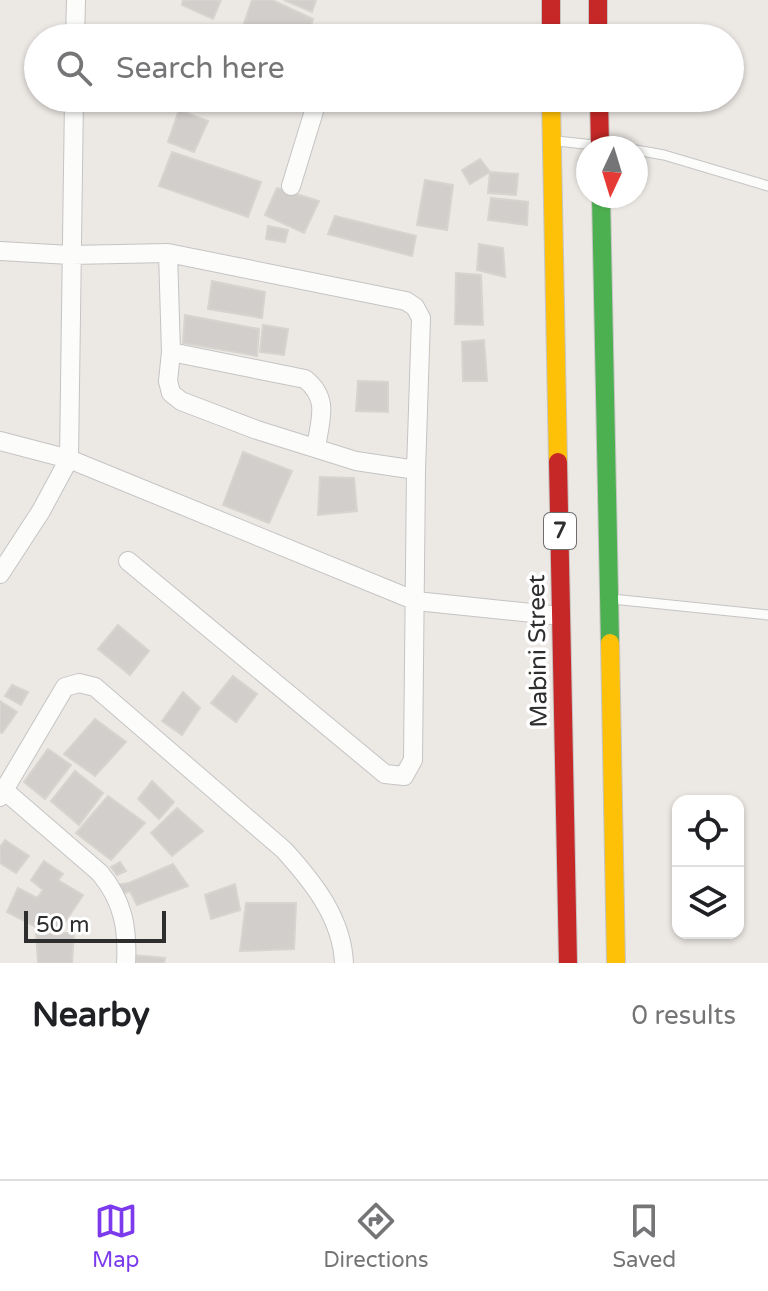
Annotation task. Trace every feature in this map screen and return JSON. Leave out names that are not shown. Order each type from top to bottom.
[{"type":"main road","points":[[551,0],[551,24]]},
{"type":"main road","points":[[598,0],[598,24]]},
{"type":"main road","name":"Mabini Street","points":[[551,112],[568,963]]},
{"type":"main road","points":[[599,112],[600,136]]},
{"type":"main road","name":"7","points":[[601,208],[616,963]]},
{"type":"street","points":[[75,24],[76,0]]},
{"type":"street","points":[[0,573],[41,511],[69,459],[74,112]]},
{"type":"street","points":[[291,186],[314,112]]},
{"type":"street","points":[[0,251],[70,255],[168,253],[406,301],[415,307],[421,318],[413,760],[404,776],[385,774],[128,561]]},
{"type":"street","points":[[168,253],[171,352],[168,381],[171,393],[181,401],[257,430],[356,461],[416,470]]},
{"type":"street","points":[[171,352],[305,379],[318,389],[322,404],[316,448]]},
{"type":"street","points":[[0,441],[69,459],[416,601],[561,616]]},
{"type":"street","points":[[126,963],[126,928],[112,887],[100,873],[2,794],[65,687],[79,683],[95,687],[284,850],[305,873],[338,926],[344,963]]},
{"type":"lane","points":[[552,141],[576,144]]},
{"type":"lane","points":[[648,152],[768,186]]},
{"type":"lane","points":[[609,599],[768,615]]},
{"type":"building","points":[[183,0],[221,0],[213,19],[182,5]]},
{"type":"building","points":[[252,0],[272,0],[313,19],[311,24],[244,24]]},
{"type":"building","points":[[284,0],[316,0],[312,12]]},
{"type":"building","points":[[178,112],[208,121],[194,152],[168,142]]},
{"type":"building","points":[[172,152],[261,182],[248,217],[159,186]]},
{"type":"building","points":[[480,159],[490,172],[470,184],[462,170]]},
{"type":"building","points":[[490,172],[518,174],[516,195],[488,193]]},
{"type":"building","points":[[425,180],[453,185],[447,230],[417,225]]},
{"type":"building","points":[[277,188],[319,201],[304,233],[265,215]]},
{"type":"building","points":[[491,198],[528,202],[527,225],[488,220]]},
{"type":"building","points":[[335,216],[416,236],[412,256],[328,234]]},
{"type":"building","points":[[268,226],[288,230],[285,242],[266,239]]},
{"type":"building","points":[[479,244],[503,248],[505,277],[477,270]]},
{"type":"building","points":[[456,273],[481,275],[483,325],[455,324]]},
{"type":"building","points":[[212,281],[265,292],[262,318],[208,309]]},
{"type":"building","points":[[185,315],[259,329],[257,356],[183,343]]},
{"type":"building","points":[[263,325],[288,329],[284,355],[260,352]]},
{"type":"building","points":[[484,340],[487,381],[463,381],[462,342]]},
{"type":"building","points":[[358,381],[388,382],[388,412],[356,411]]},
{"type":"building","points":[[243,452],[292,471],[269,523],[223,505]]},
{"type":"building","points":[[320,477],[354,478],[357,511],[318,515]]},
{"type":"building","points":[[118,625],[149,651],[130,675],[98,649]]},
{"type":"building","points":[[233,676],[257,694],[236,722],[211,703]]},
{"type":"building","points":[[12,685],[28,692],[21,705],[5,696]]},
{"type":"building","points":[[183,692],[200,708],[182,735],[162,721]]},
{"type":"building","points":[[0,701],[17,712],[2,733],[0,732]]},
{"type":"building","points":[[95,719],[126,742],[95,776],[64,754]]},
{"type":"building","points":[[48,749],[71,765],[45,799],[24,782]]},
{"type":"building","points":[[75,771],[103,793],[79,825],[51,801]]},
{"type":"building","points":[[152,781],[174,802],[159,819],[138,799]]},
{"type":"building","points":[[108,796],[145,823],[111,860],[76,833]]},
{"type":"building","points":[[177,808],[203,831],[172,856],[151,833]]},
{"type":"building","points":[[5,840],[29,856],[16,873],[0,863],[0,847]]},
{"type":"building","points":[[44,861],[63,874],[58,880],[83,895],[59,931],[50,925],[46,932],[7,912],[18,888],[37,898],[43,890],[31,880]]},
{"type":"building","points":[[120,862],[126,871],[117,875],[111,867]]},
{"type":"building","points":[[173,864],[188,886],[137,905],[130,891],[121,895],[116,885],[129,883]]},
{"type":"building","points":[[235,884],[240,910],[211,919],[205,895]]},
{"type":"building","points":[[246,903],[296,903],[294,949],[240,951]]},
{"type":"building","points":[[36,933],[74,933],[72,963],[38,963]]},
{"type":"building","points":[[133,955],[165,958],[164,963],[133,963]]},
{"type":"traffic: fast","points":[[601,208],[610,643]]},
{"type":"traffic: slow","points":[[551,112],[558,462]]},
{"type":"traffic: slow","points":[[610,643],[616,963]]},
{"type":"traffic: jam","points":[[551,0],[551,24]]},
{"type":"traffic: jam","points":[[598,0],[598,24]]},
{"type":"traffic: jam","points":[[599,112],[600,136]]},
{"type":"traffic: jam","points":[[558,462],[568,963]]}]
